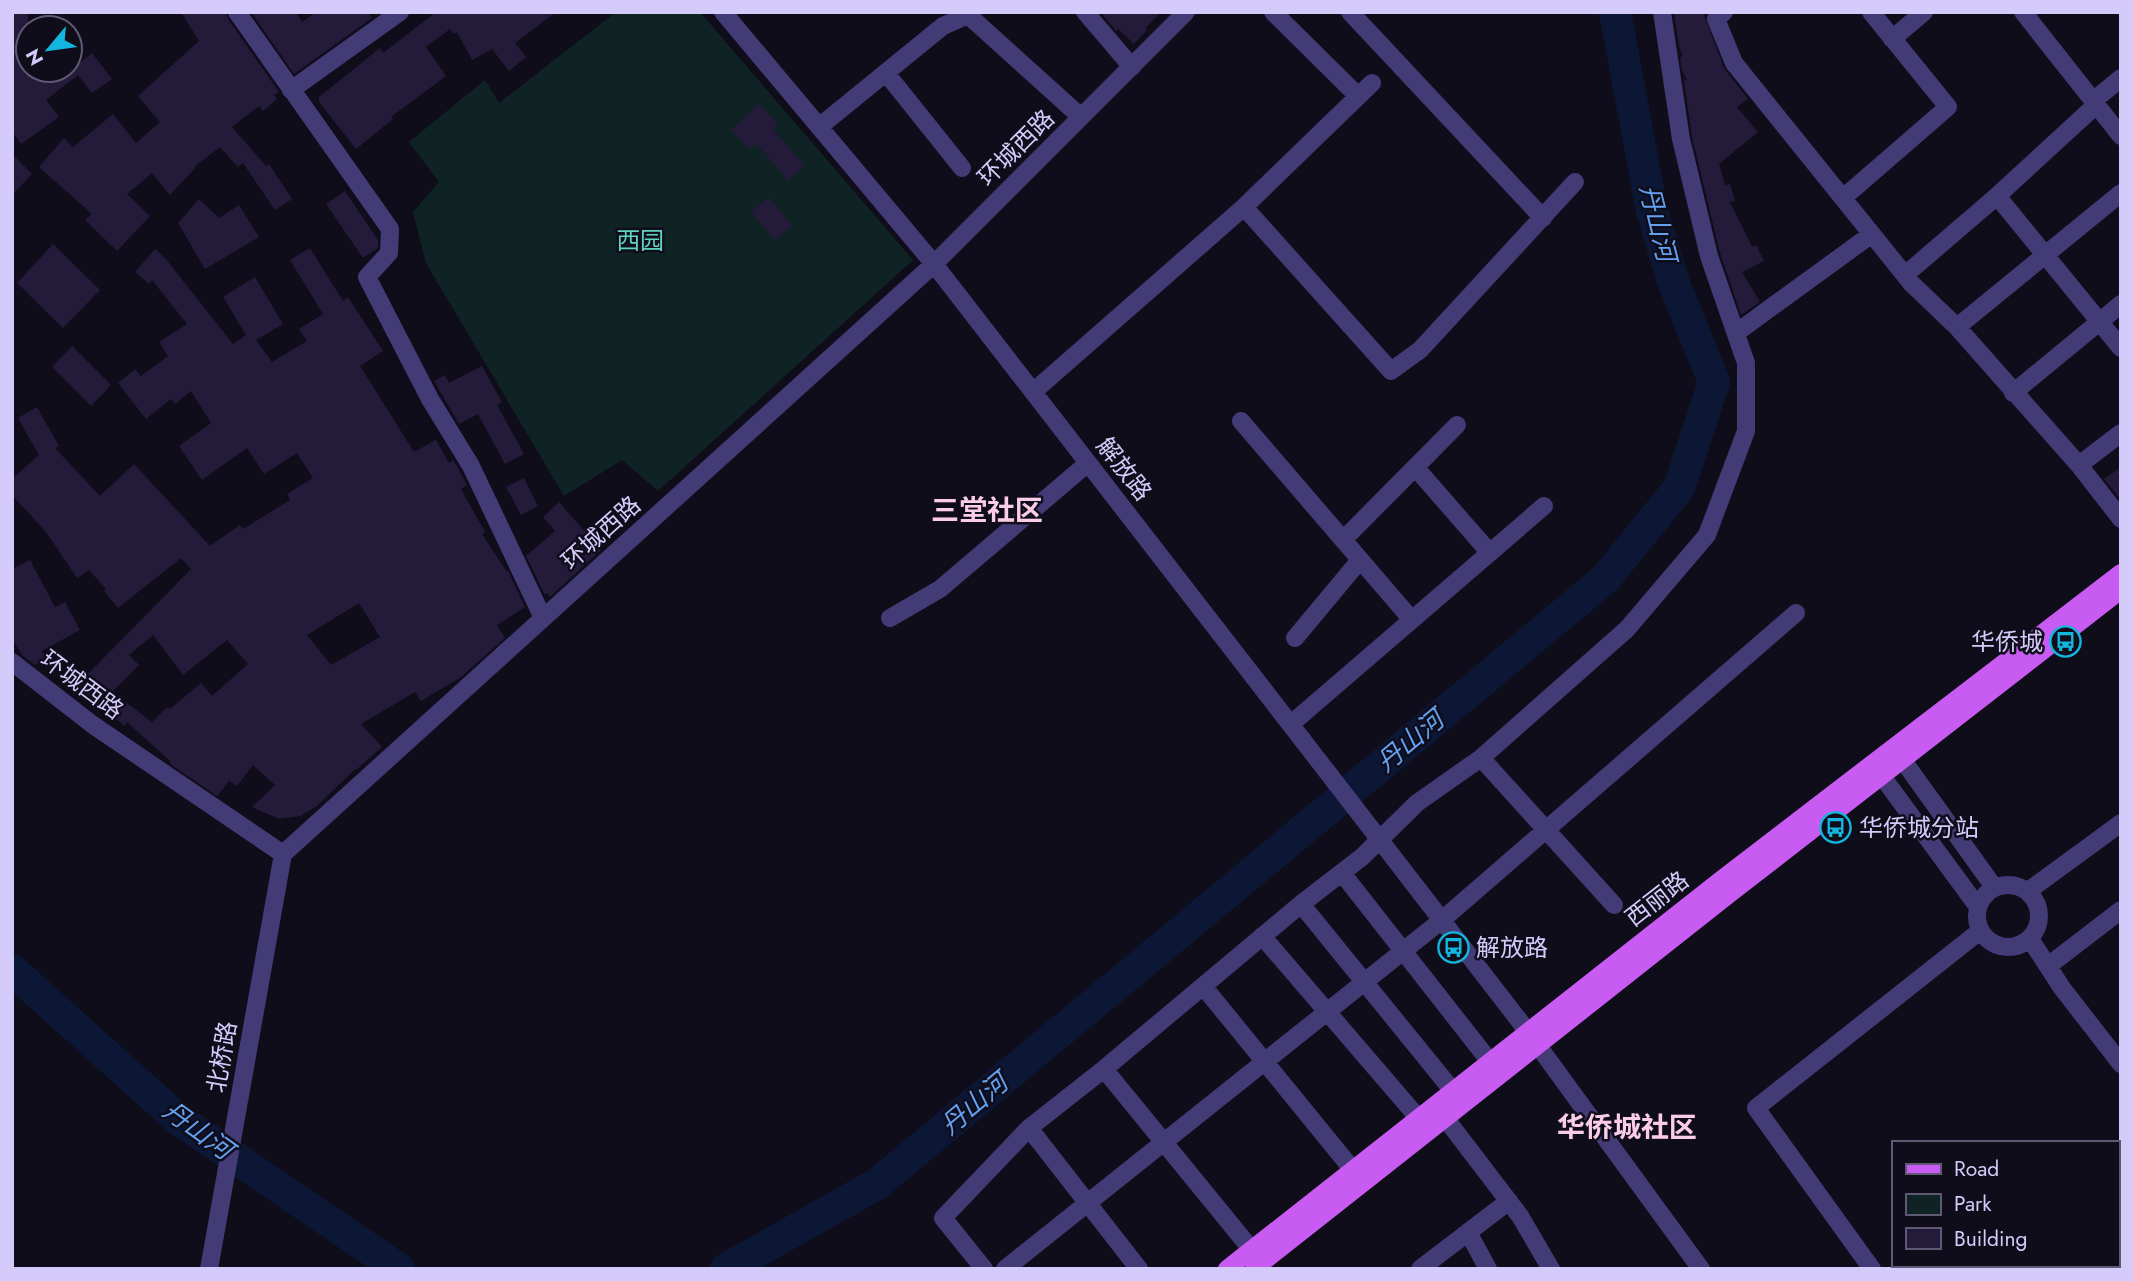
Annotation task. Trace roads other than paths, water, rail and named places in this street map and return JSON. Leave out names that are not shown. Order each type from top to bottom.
[{"type":"main road","name":"西丽路","points":[[1898,754],[2121,573]]},
{"type":"main road","name":"西丽路","points":[[1227,1269],[1256,1260],[1440,1111],[1877,770],[2121,590]]},
{"type":"street","points":[[237,12],[390,229],[389,253],[367,277],[430,399],[471,466],[543,618]]},
{"type":"street","points":[[291,90],[400,12]]},
{"type":"street","name":"解放路","points":[[723,12],[934,264],[1533,1038],[1701,1269]]},
{"type":"street","points":[[1085,12],[1132,67]]},
{"type":"street","name":"环城西路","points":[[12,662],[93,725],[283,854],[934,264],[1186,12]]},
{"type":"street","points":[[1273,12],[1358,96]]},
{"type":"street","points":[[1350,12],[1543,218]]},
{"type":"street","points":[[984,1269],[943,1218],[1029,1128],[1104,1069],[1301,904],[1363,857],[1417,803],[1481,758],[1627,629],[1707,535],[1746,431],[1746,363],[1709,256],[1681,139],[1662,12]]},
{"type":"street","points":[[1724,12],[1716,19],[1734,63],[1905,275],[1957,327],[2079,466],[2121,519]]},
{"type":"street","points":[[1843,198],[1948,107],[1871,12]]},
{"type":"street","points":[[1892,39],[1924,12]]},
{"type":"street","points":[[2023,12],[2121,136]]},
{"type":"street","points":[[819,127],[943,26],[968,15],[1081,117]]},
{"type":"street","points":[[886,73],[962,168]]},
{"type":"street","points":[[1905,275],[1997,196],[2121,78]]},
{"type":"street","points":[[1033,392],[1244,207],[1372,83]]},
{"type":"street","points":[[1244,207],[1391,371],[1420,350],[1575,182]]},
{"type":"street","points":[[1957,327],[2121,193]]},
{"type":"street","points":[[1997,196],[2121,348]]},
{"type":"street","points":[[1736,333],[1871,234]]},
{"type":"street","points":[[2013,393],[2121,304]]},
{"type":"street","points":[[1241,421],[1412,620]]},
{"type":"street","points":[[1343,541],[1457,425]]},
{"type":"street","points":[[2079,466],[2121,433]]},
{"type":"street","points":[[890,618],[940,589],[1088,463]]},
{"type":"street","points":[[1415,467],[1490,553]]},
{"type":"street","points":[[1296,731],[1412,620],[1544,506]]},
{"type":"street","points":[[1295,638],[1360,560]]},
{"type":"street","points":[[1005,1269],[1442,920],[1796,613]]},
{"type":"street","points":[[1898,754],[1994,887]]},
{"type":"street","points":[[1481,758],[1614,905]]},
{"type":"street","points":[[1877,770],[1978,907]]},
{"type":"street","points":[[2028,891],[2121,823]]},
{"type":"street","name":"北桥路","points":[[209,1269],[283,854]]},
{"type":"street","points":[[1342,873],[1496,1068]]},
{"type":"street","points":[[2012,885],[2028,891],[2038,906],[2040,915],[2039,924],[2030,939],[2007,948],[1992,943],[1980,931],[1976,915],[1984,896],[1994,887],[2012,885]]},
{"type":"street","points":[[1301,904],[1458,1097]]},
{"type":"street","points":[[2048,966],[2121,910]]},
{"type":"street","points":[[1872,1269],[1756,1108],[1980,931]]},
{"type":"street","points":[[1262,936],[1424,1124]]},
{"type":"street","points":[[2030,939],[2121,1064]]},
{"type":"street","points":[[1203,986],[1358,1177]]},
{"type":"street","points":[[1104,1069],[1256,1260]]},
{"type":"street","points":[[1440,1111],[1509,1201],[1551,1269]]},
{"type":"street","points":[[1029,1128],[1139,1269]]},
{"type":"street","points":[[1429,1266],[1509,1201]]},
{"type":"street","points":[[1468,1232],[1488,1269]]},
{"type":"waterway","name":"丹山河","points":[[726,1269],[877,1184],[1605,579],[1679,488],[1714,382],[1673,281],[1652,211],[1615,12]]},
{"type":"waterway","name":"丹山河","points":[[12,970],[178,1119],[399,1269]]},
{"type":"place","name":"华侨城","points":[[2066,642]]},
{"type":"place","name":"华侨城分站","points":[[1836,828]]},
{"type":"place","name":"解放路","points":[[1453,948]]},
{"type":"district","name":"三堂社区","points":[[987,510]]},
{"type":"district","name":"华侨城社区","points":[[1627,1127]]},
{"type":"park label","name":"西园","points":[[640,241]]}]
